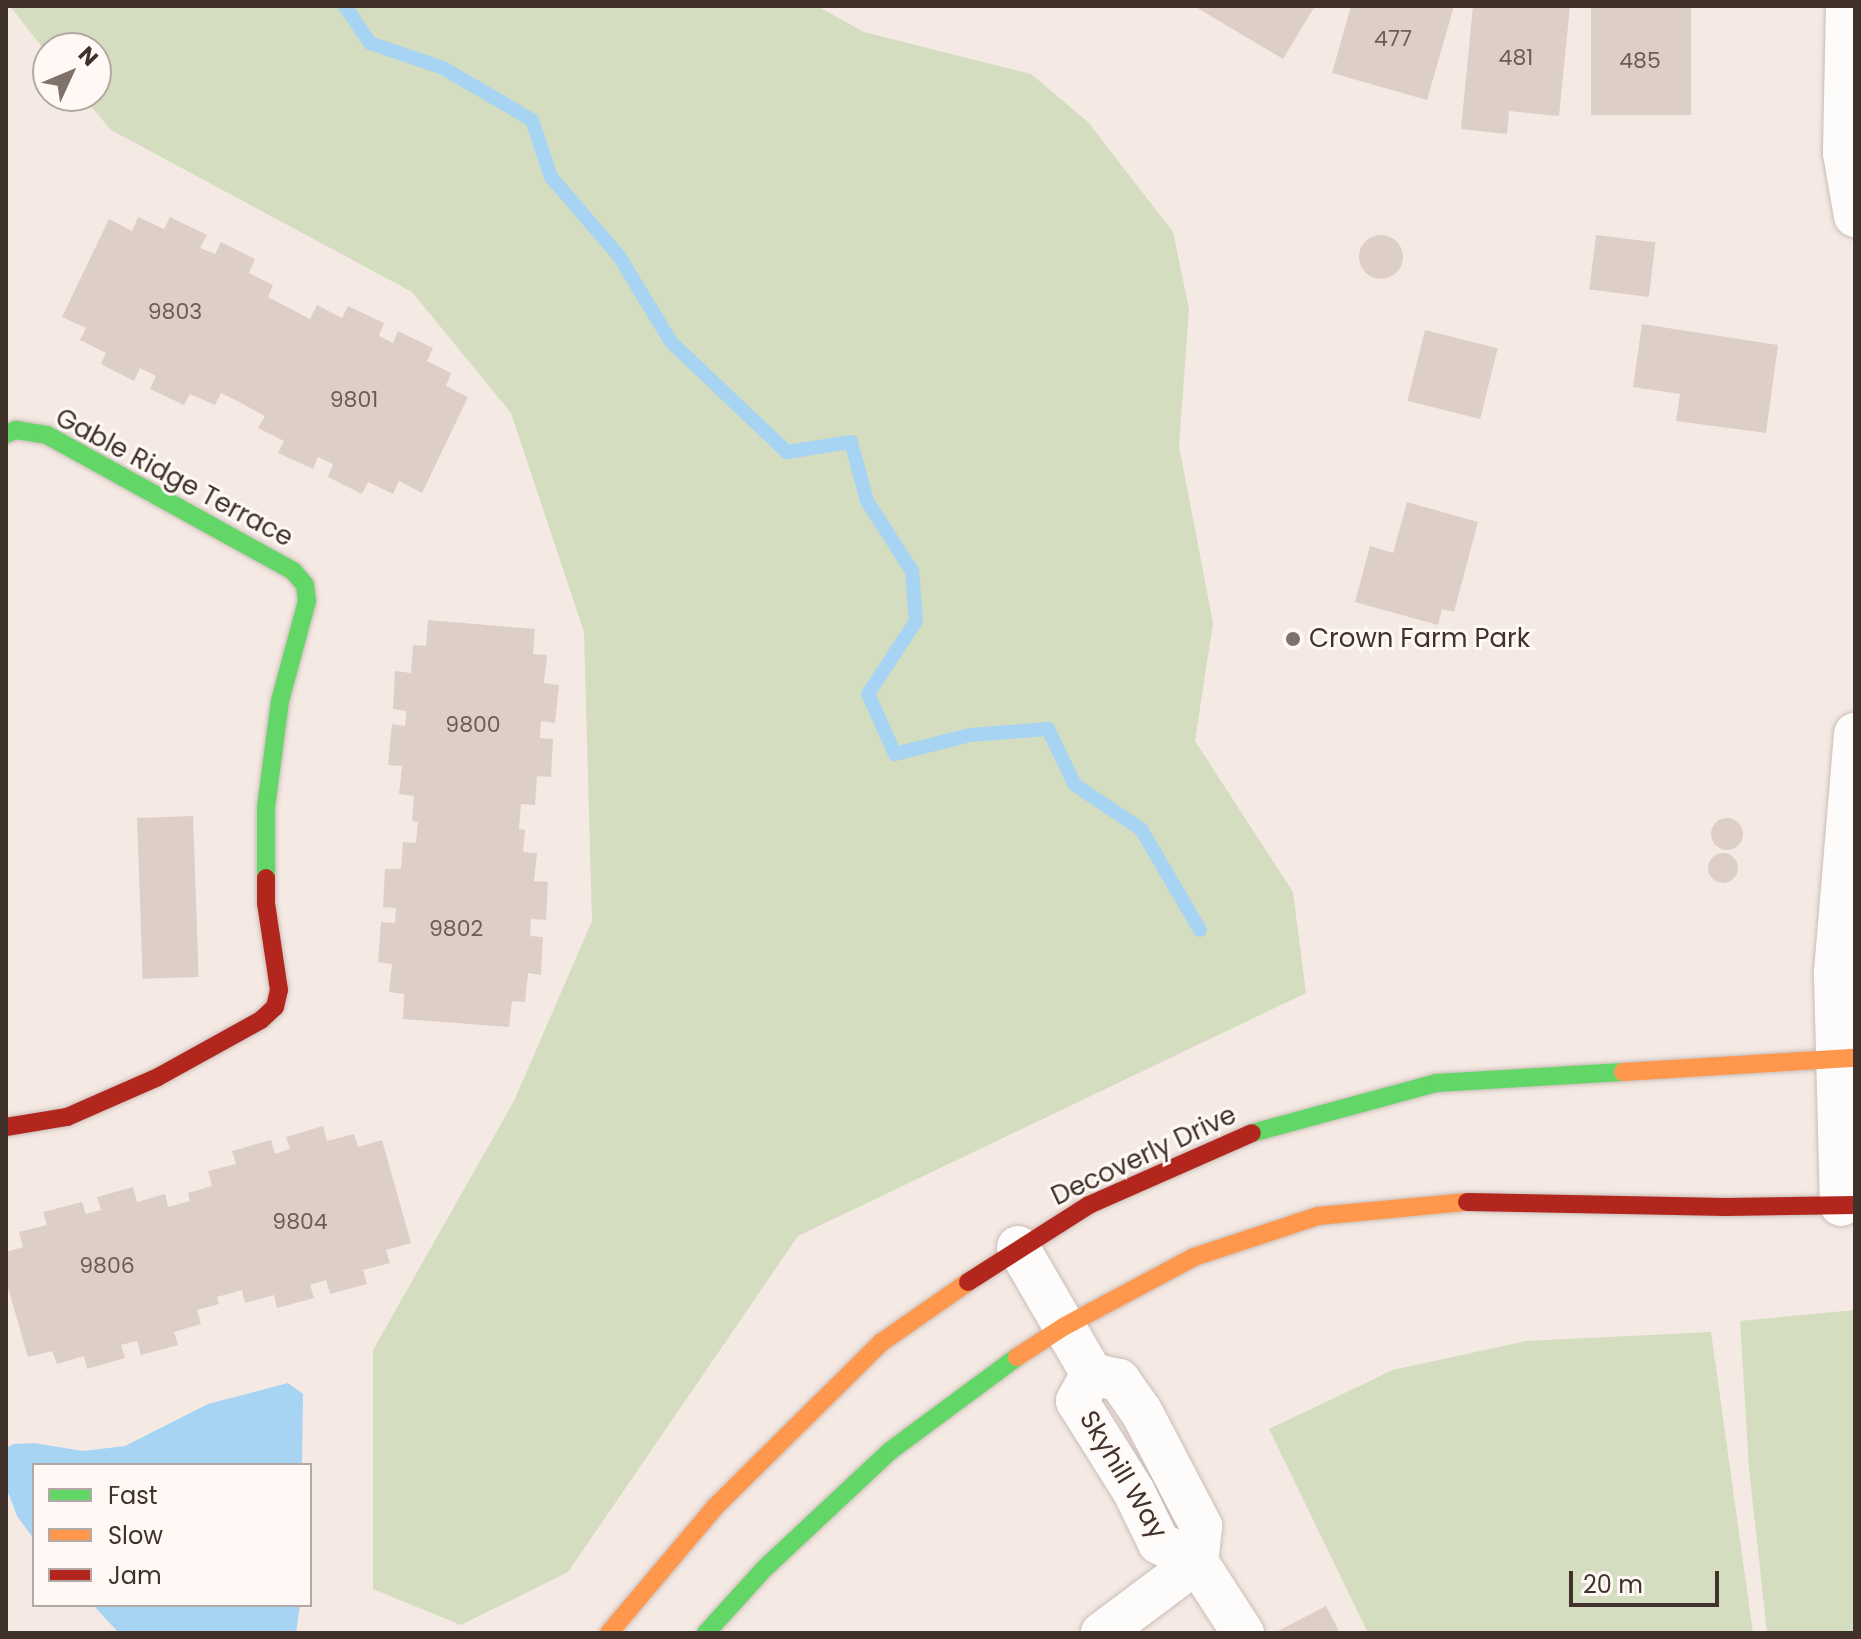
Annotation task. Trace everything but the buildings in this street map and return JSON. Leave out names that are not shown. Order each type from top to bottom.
[{"type":"street","points":[[1847,6],[1844,153],[1855,216]]},
{"type":"street","name":"Gable Ridge Terrace","points":[[6,434],[16,430],[47,435],[185,511],[293,571],[305,585],[307,601],[280,701],[266,807],[266,903],[279,990],[275,1007],[261,1020],[139,1086],[67,1117],[6,1127]]},
{"type":"street","points":[[706,1633],[764,1569],[890,1451],[995,1371],[1065,1326],[1194,1257],[1318,1216],[1450,1202],[1726,1207],[1848,1205],[1845,1059],[1835,972],[1855,734]]},
{"type":"street","name":"Decoverly Drive","points":[[609,1633],[715,1507],[882,1342],[1018,1247],[1089,1205],[1253,1133],[1436,1083],[1845,1059]]},
{"type":"street","name":"Skyhill Way","points":[[1018,1247],[1092,1374],[1119,1380],[1163,1449],[1201,1526],[1197,1562]]},
{"type":"street","points":[[1102,1633],[1197,1562],[1243,1633]]},
{"type":"green space","points":[[10,6],[817,6],[864,32],[1031,74],[1088,122],[1173,232],[1189,309],[1179,446],[1213,623],[1195,741],[1293,892],[1306,993],[798,1236],[568,1572],[461,1625],[373,1589],[373,1350],[514,1101],[592,921],[584,632],[511,413],[412,292],[111,130],[96,112],[112,112],[112,32],[32,34]]},
{"type":"green space","points":[[1855,1310],[1855,1633],[1767,1633],[1749,1468],[1740,1321]]},
{"type":"green space","points":[[1711,1332],[1753,1633],[1368,1633],[1269,1429],[1393,1370],[1526,1341]]},
{"type":"water","points":[[288,1383],[303,1394],[302,1463],[32,1463],[32,1536],[17,1516],[6,1487],[6,1448],[14,1444],[34,1443],[83,1451],[125,1446],[208,1404]]},
{"type":"water","points":[[95,1607],[300,1607],[296,1633],[119,1633]]},
{"type":"waterway","points":[[345,6],[370,43],[443,68],[532,120],[551,177],[619,256],[671,342],[787,452],[851,442],[867,501],[912,571],[916,621],[868,694],[895,754],[970,735],[1048,729],[1075,785],[1141,829],[1200,930]]},
{"type":"traffic: fast","points":[[6,434],[16,430],[47,435],[293,571],[305,585],[307,601],[280,701],[266,807],[266,878]]},
{"type":"traffic: fast","points":[[1252,1133],[1436,1083],[1623,1072]]},
{"type":"traffic: fast","points":[[706,1633],[764,1569],[890,1451],[1017,1357]]},
{"type":"traffic: slow","points":[[1623,1072],[1855,1058]]},
{"type":"traffic: slow","points":[[1017,1357],[1065,1326],[1194,1257],[1318,1216],[1467,1202]]},
{"type":"traffic: slow","points":[[609,1633],[715,1507],[882,1342],[968,1282]]},
{"type":"traffic: jam","points":[[6,1127],[67,1117],[158,1077],[261,1020],[275,1007],[279,990],[266,903],[266,878]]},
{"type":"traffic: jam","points":[[968,1282],[1089,1205],[1252,1133]]},
{"type":"traffic: jam","points":[[1467,1202],[1726,1207],[1855,1205]]},
{"type":"place","name":"Crown Farm Park","points":[[1293,639]]}]
